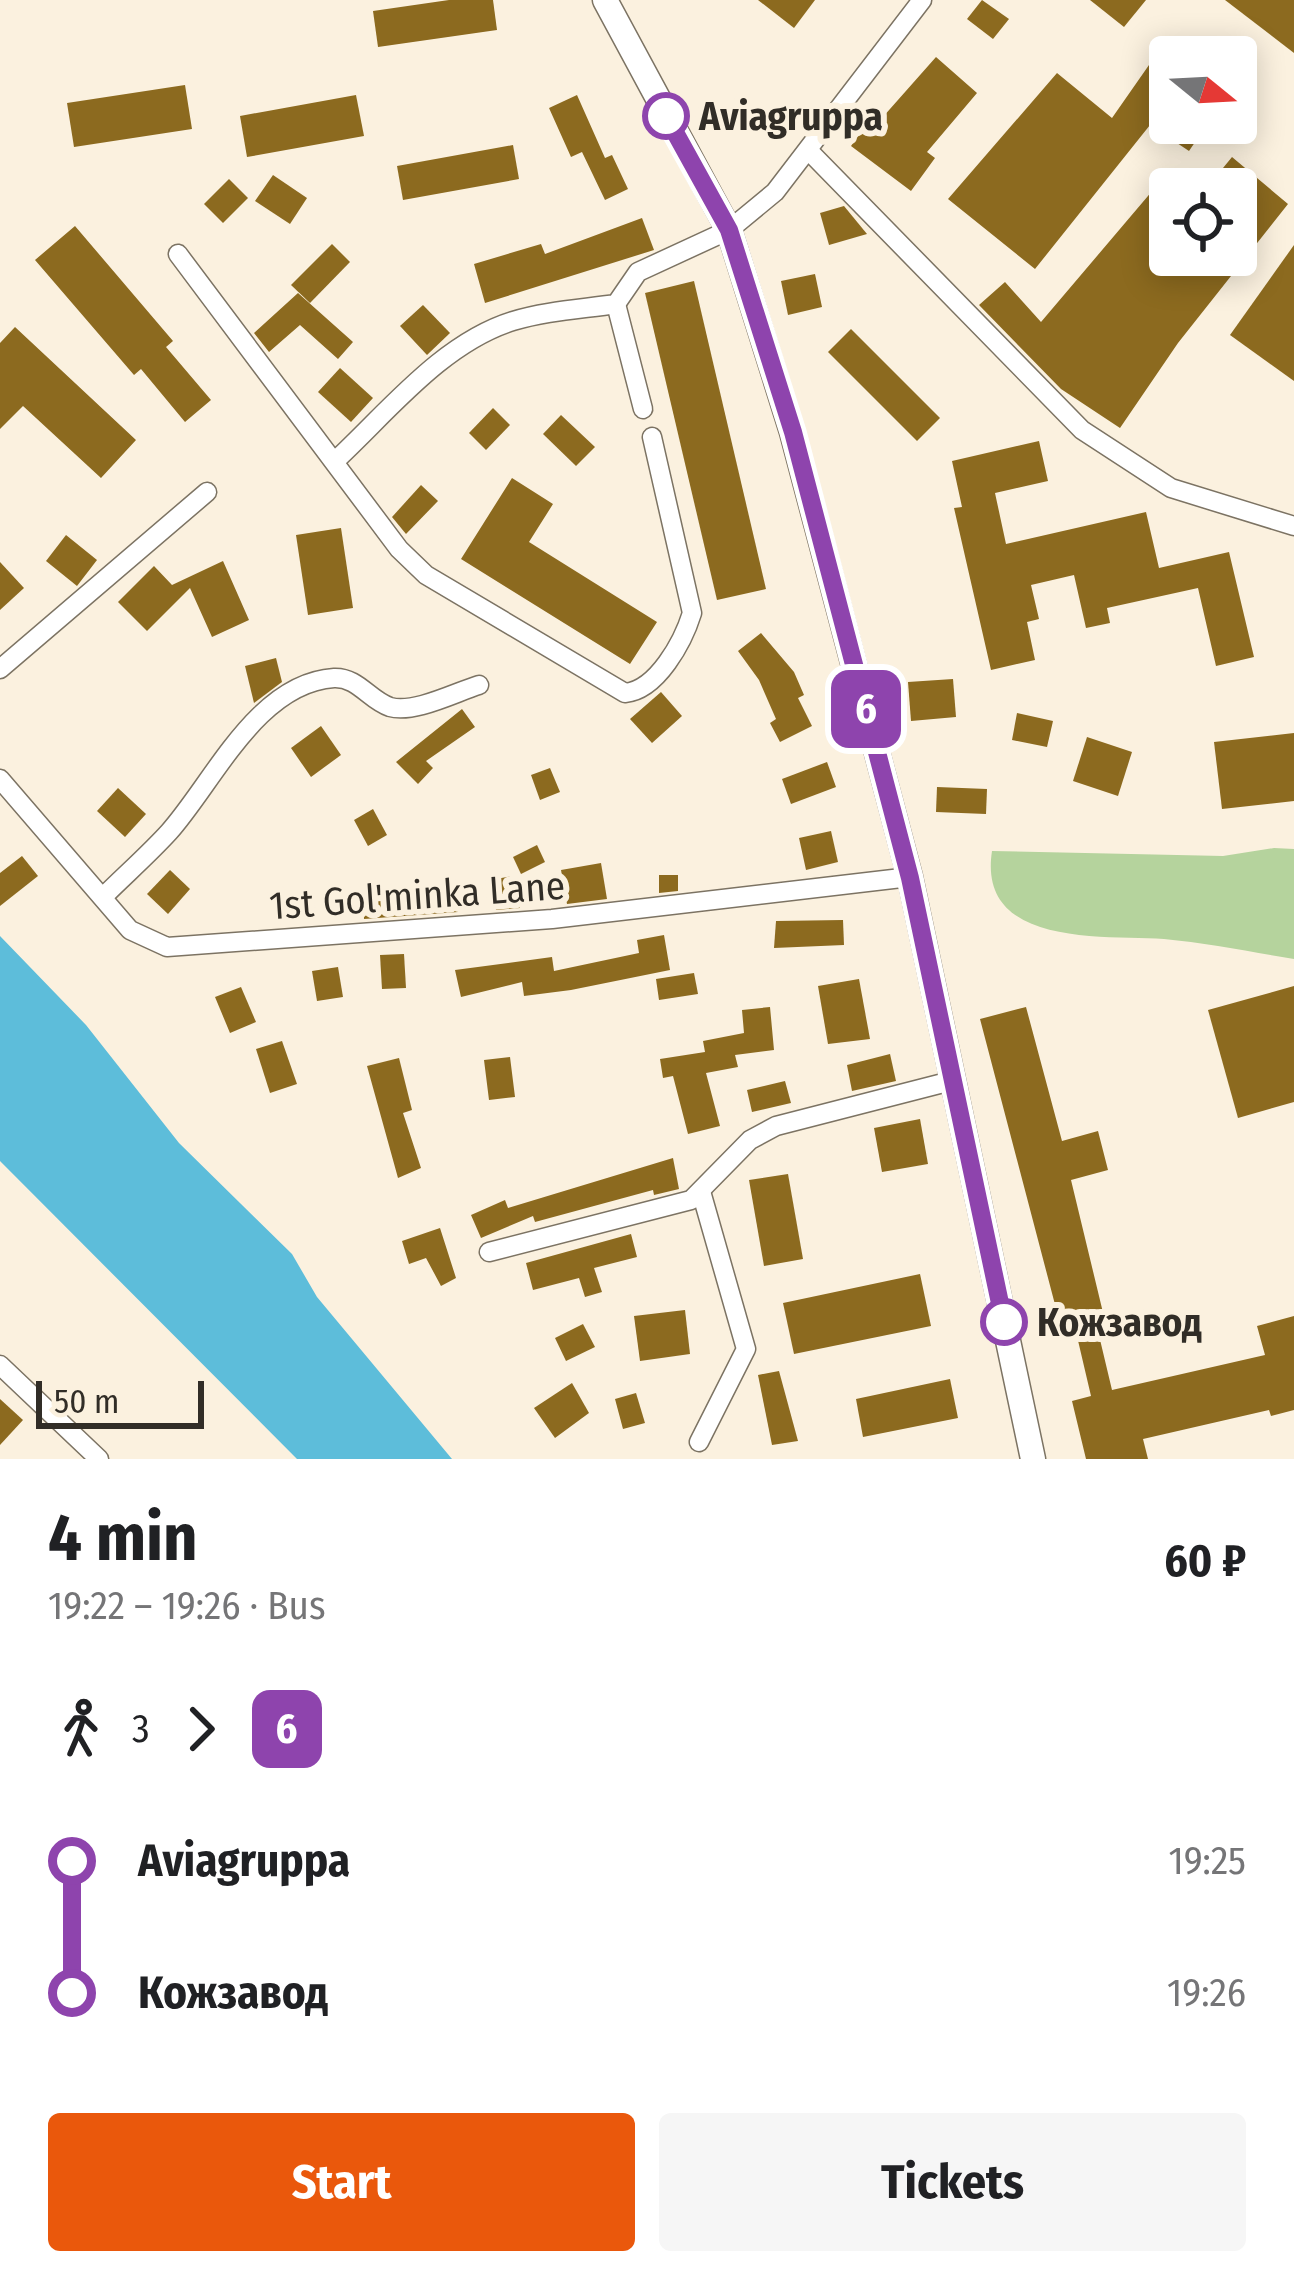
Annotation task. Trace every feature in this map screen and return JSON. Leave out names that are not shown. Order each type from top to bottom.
[{"type":"main road","points":[[605,0],[729,230],[793,432],[910,878],[1034,1459]]},
{"type":"street","points":[[335,461],[442,361],[490,329],[517,319],[616,304],[638,272],[729,230],[776,192],[922,0]]},
{"type":"street","points":[[808,150],[1082,430],[1171,488],[1294,526]]},
{"type":"street","points":[[178,254],[377,523],[426,574],[612,690],[625,693],[647,686],[686,633],[692,613],[652,437]]},
{"type":"street","points":[[616,304],[643,409]]},
{"type":"street","points":[[0,670],[207,492]]},
{"type":"street","points":[[103,897],[169,832],[218,764],[269,708],[330,678],[357,684],[390,706],[404,708],[479,685]]},
{"type":"street","name":"1st Gol'minka Lane","points":[[0,779],[140,939],[167,947],[552,919],[910,878]]},
{"type":"street","points":[[489,1252],[702,1195],[750,1140],[776,1126],[955,1080]]},
{"type":"street","points":[[699,1442],[746,1348],[702,1195]]},
{"type":"street","points":[[0,1365],[99,1459]]},
{"type":"green space","points":[[1294,849],[1294,959],[1180,941],[1050,930],[1024,920],[1004,905],[993,882],[992,851],[1223,856]]},
{"type":"water","points":[[0,936],[86,1025],[179,1143],[292,1254],[317,1297],[452,1459],[297,1459],[0,1161]]},
{"type":"building","points":[[449,0],[493,0],[497,30],[378,47],[373,11]]},
{"type":"building","points":[[758,0],[815,0],[794,28]]},
{"type":"building","points":[[982,0],[1009,19],[993,39],[967,19]]},
{"type":"building","points":[[1090,0],[1146,0],[1124,27]]},
{"type":"building","points":[[1225,0],[1294,0],[1294,53]]},
{"type":"building","points":[[936,57],[977,93],[927,152],[935,158],[911,191],[851,146],[875,113],[882,118]]},
{"type":"building","points":[[1149,65],[1149,126],[1035,269],[948,199],[1057,73],[1112,118]]},
{"type":"building","points":[[185,85],[192,129],[74,147],[67,103]]},
{"type":"building","points":[[356,95],[364,136],[247,157],[240,116]]},
{"type":"building","points":[[577,95],[605,158],[612,155],[628,189],[605,200],[582,152],[571,157],[549,108]]},
{"type":"building","points":[[513,145],[519,179],[403,200],[397,166]]},
{"type":"building","points":[[1232,157],[1245,168],[1223,168]]},
{"type":"building","points":[[273,175],[307,198],[290,224],[255,201]]},
{"type":"building","points":[[1257,178],[1288,204],[1257,243]]},
{"type":"building","points":[[229,179],[248,198],[223,223],[204,204]]},
{"type":"building","points":[[1149,195],[1149,276],[1231,276],[1120,428],[1061,389],[979,305],[1005,282],[1041,322]]},
{"type":"building","points":[[844,206],[867,234],[829,245],[820,213]]},
{"type":"building","points":[[642,218],[654,250],[485,303],[474,264],[541,244],[545,254]]},
{"type":"building","points":[[75,226],[173,341],[166,347],[211,400],[185,422],[141,369],[134,375],[35,260]]},
{"type":"building","points":[[332,244],[350,262],[310,303],[291,285]]},
{"type":"building","points":[[1294,245],[1294,381],[1230,335]]},
{"type":"building","points":[[815,274],[822,307],[788,315],[781,281]]},
{"type":"building","points":[[694,281],[766,589],[717,600],[645,293]]},
{"type":"building","points":[[298,293],[353,342],[338,359],[300,325],[269,352],[254,333]]},
{"type":"building","points":[[423,305],[450,333],[427,355],[400,326]]},
{"type":"building","points":[[15,327],[136,440],[101,478],[23,406],[0,429],[0,343]]},
{"type":"building","points":[[851,329],[940,418],[917,441],[828,352]]},
{"type":"building","points":[[340,368],[373,398],[351,422],[318,392]]},
{"type":"building","points":[[493,408],[510,425],[486,450],[469,433]]},
{"type":"building","points":[[561,415],[595,447],[576,466],[543,434]]},
{"type":"building","points":[[1039,441],[1048,481],[995,493],[1006,544],[1146,512],[1159,568],[1229,552],[1254,657],[1216,666],[1198,588],[1107,608],[1110,623],[1086,628],[1074,575],[1031,585],[1039,619],[1027,622],[1035,660],[991,670],[954,508],[962,507],[952,461]]},
{"type":"building","points":[[512,478],[553,504],[529,542],[657,622],[630,664],[461,559]]},
{"type":"building","points":[[421,485],[438,501],[406,534],[392,517]]},
{"type":"building","points":[[341,528],[353,608],[308,615],[296,535]]},
{"type":"building","points":[[66,535],[97,560],[77,586],[46,561]]},
{"type":"building","points":[[223,561],[249,620],[212,637],[190,588],[147,631],[118,602],[154,566],[172,585]]},
{"type":"building","points":[[0,562],[24,588],[0,610]]},
{"type":"building","points":[[761,633],[794,672],[804,695],[798,698],[812,726],[780,742],[759,680],[738,651]]},
{"type":"building","points":[[276,658],[282,682],[254,703],[245,666]]},
{"type":"building","points":[[953,679],[956,717],[911,721],[908,682]]},
{"type":"building","points":[[661,692],[682,716],[652,743],[630,719]]},
{"type":"building","points":[[462,709],[475,727],[426,761],[433,768],[418,784],[396,762]]},
{"type":"building","points":[[1017,713],[1053,721],[1047,747],[1012,740]]},
{"type":"building","points":[[321,726],[341,755],[311,777],[291,748]]},
{"type":"building","points":[[1294,733],[1294,801],[1222,809],[1214,742]]},
{"type":"building","points":[[1087,737],[1132,752],[1118,796],[1073,781]]},
{"type":"building","points":[[827,762],[836,787],[791,804],[782,779]]},
{"type":"building","points":[[550,768],[560,792],[540,800],[531,775]]},
{"type":"building","points":[[937,787],[987,789],[986,814],[936,812]]},
{"type":"building","points":[[118,788],[146,814],[125,837],[97,811]]},
{"type":"building","points":[[373,809],[387,835],[368,846],[354,820]]},
{"type":"building","points":[[831,831],[838,862],[806,870],[799,838]]},
{"type":"building","points":[[537,845],[545,862],[521,874],[513,857]]},
{"type":"building","points":[[22,856],[38,876],[0,906],[0,873]]},
{"type":"building","points":[[601,863],[607,899],[567,904],[561,870]]},
{"type":"building","points":[[170,870],[190,889],[168,914],[147,894]]},
{"type":"building","points":[[659,875],[678,875],[678,891],[659,893]]},
{"type":"building","points":[[513,876],[520,908],[496,910],[490,880]]},
{"type":"building","points":[[459,890],[458,912],[364,919],[363,896]]},
{"type":"building","points":[[843,920],[844,945],[774,948],[776,921]]},
{"type":"building","points":[[664,935],[670,970],[571,990],[524,996],[522,982],[461,997],[455,970],[552,957],[554,971],[639,953],[637,940]]},
{"type":"building","points":[[404,954],[406,988],[382,989],[380,955]]},
{"type":"building","points":[[338,967],[343,997],[317,1001],[312,971]]},
{"type":"building","points":[[694,973],[698,994],[659,1000],[656,979]]},
{"type":"building","points":[[859,979],[870,1039],[828,1044],[818,986]]},
{"type":"building","points":[[1294,986],[1294,1102],[1238,1118],[1208,1010]]},
{"type":"building","points":[[241,987],[256,1022],[230,1033],[215,997]]},
{"type":"building","points":[[770,1007],[774,1050],[735,1055],[738,1067],[706,1073],[720,1126],[688,1134],[673,1076],[663,1078],[660,1059],[705,1052],[703,1041],[744,1033],[742,1010]]},
{"type":"building","points":[[1026,1007],[1062,1141],[1098,1131],[1108,1170],[1071,1180],[1106,1325],[1097,1327],[1112,1390],[1265,1355],[1257,1326],[1294,1316],[1294,1410],[1271,1416],[1269,1410],[1143,1439],[1148,1459],[1086,1459],[1072,1401],[1091,1396],[1076,1332],[1063,1335],[980,1019]]},
{"type":"building","points":[[282,1041],[297,1084],[270,1093],[256,1049]]},
{"type":"building","points":[[890,1054],[896,1081],[852,1091],[847,1065]]},
{"type":"building","points":[[510,1057],[515,1097],[489,1100],[484,1060]]},
{"type":"building","points":[[399,1058],[412,1110],[403,1113],[421,1168],[398,1178],[367,1066]]},
{"type":"building","points":[[785,1081],[791,1103],[752,1112],[747,1090]]},
{"type":"building","points":[[920,1119],[928,1164],[882,1172],[874,1128]]},
{"type":"building","points":[[673,1158],[679,1189],[654,1195],[653,1190],[535,1222],[533,1216],[481,1238],[471,1215],[505,1200],[508,1208]]},
{"type":"building","points":[[788,1174],[803,1259],[764,1266],[749,1180]]},
{"type":"building","points":[[440,1228],[456,1278],[441,1286],[426,1258],[409,1264],[402,1241]]},
{"type":"building","points":[[631,1234],[637,1257],[594,1268],[602,1292],[585,1297],[579,1278],[533,1290],[526,1263]]},
{"type":"building","points":[[920,1274],[931,1326],[794,1354],[783,1303]]},
{"type":"building","points":[[685,1310],[690,1354],[640,1361],[634,1316]]},
{"type":"building","points":[[583,1324],[595,1347],[566,1361],[555,1338]]},
{"type":"building","points":[[779,1371],[798,1441],[772,1445],[758,1375]]},
{"type":"building","points":[[950,1379],[958,1418],[863,1437],[856,1399]]},
{"type":"building","points":[[572,1383],[589,1413],[555,1438],[534,1408]]},
{"type":"building","points":[[636,1393],[645,1423],[623,1429],[615,1399]]},
{"type":"building","points":[[0,1399],[23,1420],[0,1445]]},
{"type":"bus line","name":"6","points":[[666,116],[729,230],[793,432],[910,878],[1004,1322]]},
{"type":"place","name":"Aviagruppa","points":[[666,116]]},
{"type":"place","name":"Кожзавод","points":[[1004,1322]]}]
